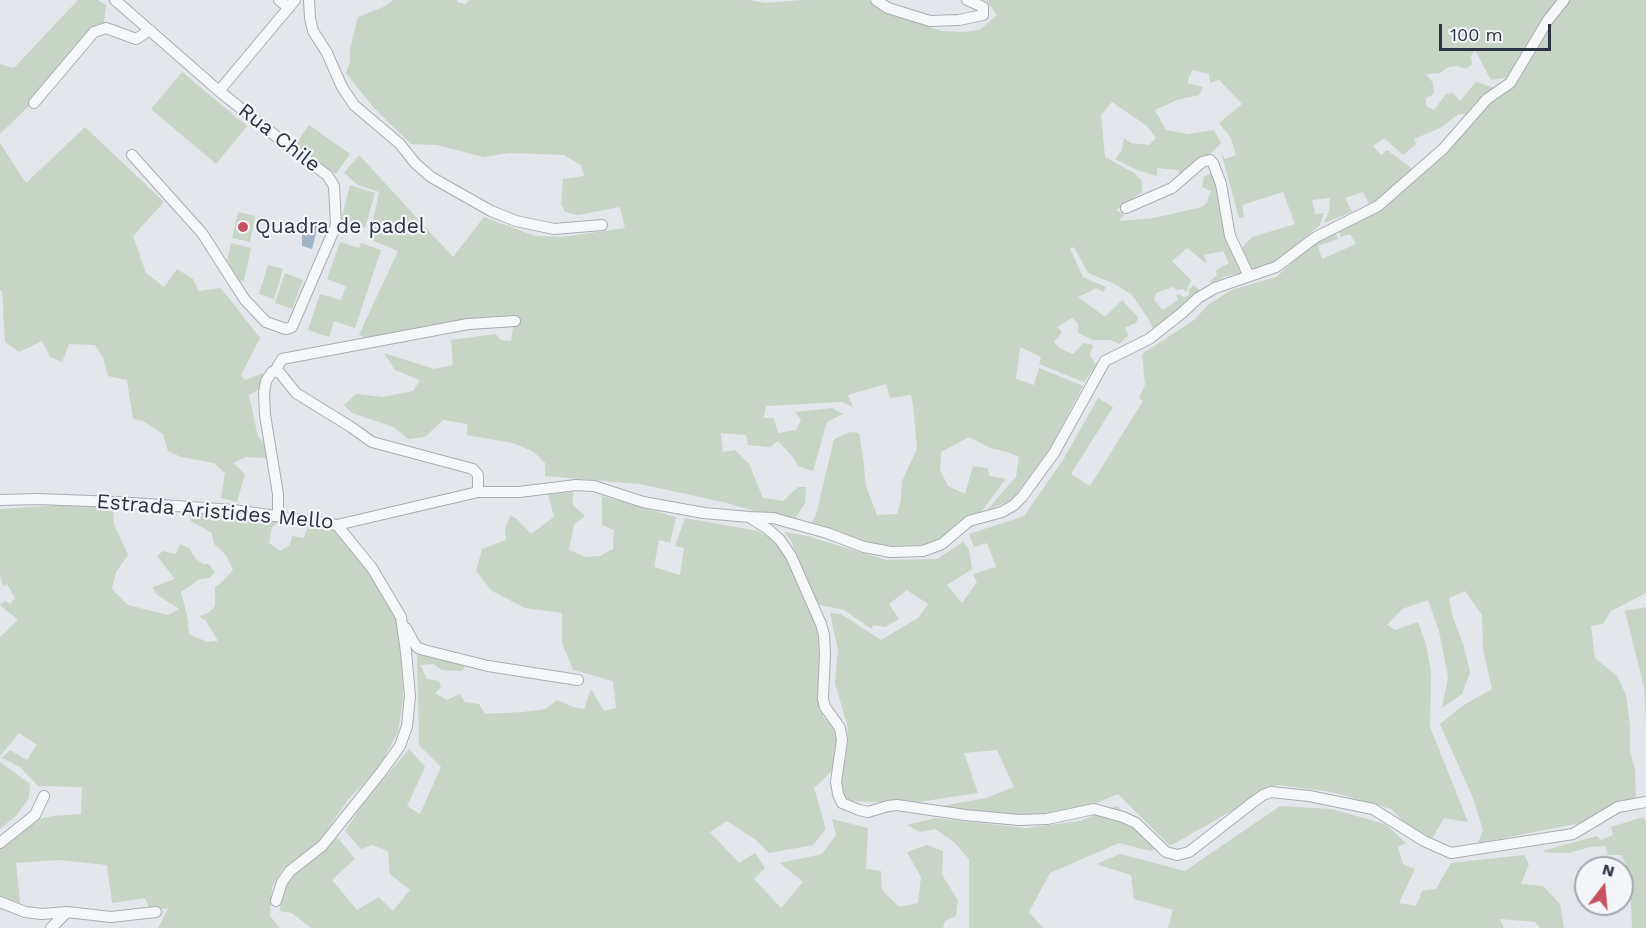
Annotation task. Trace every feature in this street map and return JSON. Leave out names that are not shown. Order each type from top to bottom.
[{"type":"street","name":"Rua Chile","points":[[115,0],[219,91],[327,175],[334,186],[336,225],[292,327],[286,329],[266,322],[245,300],[202,233],[132,155]]},
{"type":"street","points":[[279,0],[293,3],[310,18]]},
{"type":"street","points":[[309,0],[313,31],[354,105],[400,144],[415,163],[431,177],[491,211],[516,221],[554,229],[602,225]]},
{"type":"street","points":[[876,0],[888,8],[930,21],[958,20],[983,15],[983,7],[967,0]]},
{"type":"street","points":[[748,518],[773,518],[814,529],[864,547],[891,552],[923,552],[935,548],[964,524],[1002,512],[1022,497],[1054,453],[1105,361],[1149,339],[1198,298],[1215,288],[1276,267],[1316,237],[1378,206],[1443,149],[1487,99],[1510,83],[1548,20],[1564,0]]},
{"type":"street","points":[[219,91],[293,3]]},
{"type":"street","points":[[34,103],[99,29],[113,29],[136,39],[150,30]]},
{"type":"street","points":[[1126,208],[1172,188],[1202,162],[1210,160],[1221,184],[1230,236],[1249,276]]},
{"type":"street","points":[[278,516],[278,494],[272,444],[265,415],[264,393],[266,381],[282,359],[468,324],[515,321]]},
{"type":"street","points":[[275,371],[280,373],[296,393],[372,442],[473,469],[478,475],[478,492]]},
{"type":"street","name":"Estrada Aristides Mello","points":[[0,500],[37,498],[234,510],[337,525],[478,492],[519,492],[576,484],[594,486],[643,501],[704,513],[748,518],[768,529],[780,540],[791,556],[820,624],[824,635],[825,654],[823,699],[825,707],[840,728],[842,740],[836,782],[838,794],[842,803],[868,812],[897,805],[1019,820],[1047,819],[1094,809],[1136,823],[1166,852],[1177,855],[1189,852],[1252,803],[1271,792],[1309,796],[1373,809],[1424,841],[1451,853],[1573,834],[1618,807],[1646,802]]},
{"type":"street","points":[[337,525],[372,568],[418,648],[488,666],[578,680]]},
{"type":"street","points":[[276,901],[282,882],[290,871],[322,846],[400,746],[407,726],[410,696],[401,617]]},
{"type":"street","points":[[0,843],[35,814],[44,795]]},
{"type":"street","points":[[3,905],[25,912],[42,914],[67,912],[111,917],[156,912]]},
{"type":"street","points":[[51,928],[67,912]]},
{"type":"green space","points":[[78,0],[98,0],[106,5],[104,23],[33,102],[0,134],[0,64],[14,68]]},
{"type":"green space","points":[[393,0],[457,0],[457,2],[466,4],[469,0],[749,0],[765,3],[802,0],[868,0],[905,19],[942,31],[964,32],[979,30],[997,15],[986,0],[1559,0],[1515,76],[1491,80],[1475,50],[1471,56],[1472,64],[1466,69],[1457,66],[1448,67],[1440,73],[1426,74],[1433,83],[1434,94],[1426,98],[1426,106],[1434,110],[1446,94],[1453,93],[1460,101],[1476,82],[1495,88],[1475,103],[1467,114],[1459,114],[1440,128],[1414,139],[1416,144],[1403,155],[1384,138],[1373,146],[1381,155],[1387,150],[1413,169],[1370,206],[1363,192],[1345,198],[1352,212],[1324,223],[1329,211],[1330,198],[1312,200],[1315,214],[1324,213],[1320,225],[1273,264],[1252,270],[1242,248],[1252,237],[1295,224],[1283,192],[1242,205],[1244,217],[1239,218],[1221,152],[1225,159],[1236,155],[1231,138],[1219,123],[1242,104],[1219,80],[1210,83],[1209,74],[1192,70],[1187,83],[1203,87],[1199,95],[1177,100],[1155,110],[1166,130],[1188,134],[1214,130],[1221,143],[1199,166],[1179,179],[1179,170],[1157,168],[1157,176],[1137,170],[1115,159],[1122,150],[1124,138],[1131,143],[1149,145],[1156,138],[1147,126],[1112,102],[1101,115],[1105,157],[1134,173],[1142,181],[1142,192],[1116,210],[1124,214],[1119,221],[1154,218],[1202,207],[1207,202],[1211,191],[1202,187],[1204,177],[1213,172],[1246,272],[1224,277],[1212,284],[1210,281],[1217,275],[1216,270],[1229,263],[1223,251],[1204,255],[1207,264],[1187,248],[1172,261],[1191,280],[1186,292],[1173,287],[1156,293],[1154,300],[1163,310],[1178,300],[1176,295],[1184,297],[1189,295],[1189,290],[1193,285],[1201,291],[1154,331],[1132,295],[1113,283],[1088,273],[1074,247],[1070,249],[1083,277],[1106,287],[1103,292],[1097,288],[1078,297],[1105,317],[1122,300],[1138,317],[1137,322],[1125,328],[1128,336],[1119,344],[1111,340],[1093,340],[1078,333],[1078,323],[1072,318],[1057,327],[1062,332],[1054,342],[1061,349],[1073,354],[1083,343],[1093,345],[1090,355],[1096,365],[1084,382],[1039,364],[1041,357],[1020,347],[1016,379],[1034,385],[1039,368],[1083,386],[1050,448],[1012,500],[987,510],[1016,477],[1019,457],[990,448],[969,437],[941,452],[940,470],[948,486],[965,494],[973,466],[988,468],[989,476],[1006,479],[981,512],[933,544],[886,547],[808,529],[816,515],[834,439],[850,432],[859,433],[866,486],[877,515],[897,514],[901,500],[902,481],[917,449],[911,395],[890,398],[886,384],[848,395],[853,407],[842,402],[766,406],[764,418],[774,418],[778,433],[796,430],[801,420],[795,412],[832,408],[843,414],[827,422],[813,471],[798,466],[778,441],[770,447],[748,445],[746,435],[721,433],[723,452],[735,450],[749,464],[763,498],[783,501],[798,487],[806,487],[805,503],[793,522],[723,502],[640,484],[545,476],[545,463],[534,452],[513,443],[467,435],[467,424],[443,420],[425,437],[408,439],[394,427],[352,413],[344,405],[356,394],[383,397],[413,391],[420,380],[395,370],[384,353],[434,369],[453,365],[451,340],[495,334],[501,340],[511,341],[513,327],[444,332],[383,345],[359,335],[398,251],[369,239],[379,192],[358,185],[344,173],[359,155],[453,257],[484,217],[535,236],[562,237],[625,228],[620,207],[578,215],[565,212],[561,204],[563,179],[584,176],[581,165],[564,155],[509,153],[483,157],[437,145],[411,144],[373,107],[346,73],[350,62],[350,49],[358,17],[386,6]]},
{"type":"green space","points":[[1566,0],[1646,0],[1646,593],[1611,611],[1603,624],[1591,626],[1595,658],[1617,676],[1626,695],[1630,726],[1630,752],[1635,769],[1636,803],[1613,803],[1606,818],[1478,843],[1483,830],[1473,798],[1440,724],[1462,706],[1492,689],[1483,649],[1482,615],[1465,591],[1449,598],[1470,672],[1462,694],[1442,708],[1448,677],[1439,631],[1428,600],[1402,609],[1387,625],[1395,630],[1418,622],[1426,644],[1431,671],[1430,727],[1468,822],[1444,818],[1432,839],[1414,832],[1391,809],[1332,792],[1277,785],[1170,846],[1118,794],[1073,813],[1023,819],[931,808],[986,798],[1014,787],[997,750],[964,753],[978,793],[912,803],[848,801],[842,790],[841,773],[848,738],[847,724],[835,683],[838,650],[830,613],[841,614],[881,640],[918,618],[928,604],[907,590],[889,604],[899,619],[885,627],[873,625],[872,629],[844,610],[817,604],[791,541],[785,532],[807,536],[886,560],[937,559],[963,542],[969,549],[972,569],[947,585],[962,603],[977,582],[973,574],[996,567],[987,543],[974,547],[969,534],[1024,516],[1063,460],[1098,398],[1113,407],[1071,474],[1090,486],[1143,401],[1139,398],[1145,385],[1142,354],[1194,320],[1208,305],[1231,290],[1276,277],[1333,226],[1338,239],[1318,246],[1322,259],[1356,244],[1350,234],[1341,237],[1336,225],[1374,211],[1477,108],[1520,78],[1544,25]]},
{"type":"green space","points":[[182,72],[247,126],[216,164],[151,109]]},
{"type":"green space","points":[[309,125],[350,154],[336,174],[295,145]]},
{"type":"green space","points":[[85,127],[164,202],[133,236],[146,273],[164,287],[177,269],[193,279],[199,291],[221,288],[260,338],[241,375],[245,380],[263,373],[263,387],[249,395],[258,437],[269,448],[268,458],[246,457],[233,463],[245,474],[237,502],[221,498],[225,473],[214,463],[181,457],[168,451],[163,434],[143,421],[133,419],[127,380],[108,376],[103,357],[95,345],[69,344],[62,362],[50,357],[42,341],[19,352],[5,342],[2,291],[0,290],[0,143],[26,183]]},
{"type":"green space","points":[[350,185],[375,193],[365,228],[341,221]]},
{"type":"green space","name":"Quadra de padel","points":[[238,212],[255,216],[250,242],[232,238]]},
{"type":"green space","points":[[340,242],[359,248],[361,243],[381,250],[355,328],[334,321],[329,337],[308,330],[320,294],[341,300],[346,286],[327,279]]},
{"type":"green space","points":[[231,243],[251,248],[244,280],[239,283],[225,271]]},
{"type":"green space","points":[[268,265],[283,269],[274,299],[259,294]]},
{"type":"green space","points":[[285,273],[303,280],[292,309],[275,303]]},
{"type":"green space","points":[[573,492],[573,505],[585,516],[574,524],[569,550],[586,557],[600,556],[613,549],[614,530],[602,525],[602,496],[676,517],[670,543],[659,540],[654,567],[680,575],[684,548],[675,546],[685,518],[758,531],[783,545],[809,604],[823,653],[818,682],[823,717],[839,728],[833,770],[814,788],[826,829],[813,845],[769,853],[756,840],[727,821],[710,832],[739,863],[755,853],[765,868],[754,879],[781,908],[803,882],[780,863],[822,854],[836,835],[832,819],[868,828],[866,869],[881,871],[882,890],[899,907],[918,903],[921,877],[907,852],[927,845],[943,851],[942,875],[958,900],[956,916],[945,921],[943,928],[311,928],[292,913],[280,911],[281,889],[290,875],[322,852],[337,837],[355,859],[332,880],[357,910],[379,897],[393,911],[410,890],[390,874],[388,851],[372,845],[361,849],[345,831],[363,804],[409,749],[425,767],[407,806],[420,814],[441,767],[419,745],[417,650],[466,664],[462,671],[442,670],[433,664],[420,665],[427,679],[439,681],[441,687],[435,693],[447,700],[460,694],[465,702],[479,704],[485,714],[546,709],[557,700],[584,709],[591,689],[604,711],[616,708],[613,681],[573,670],[562,643],[562,613],[525,608],[492,591],[476,571],[482,549],[506,540],[505,530],[510,515],[531,534],[554,517],[548,494]]},
{"type":"green space","points":[[92,503],[113,506],[114,524],[128,555],[116,572],[112,589],[128,605],[168,615],[179,609],[156,594],[153,587],[175,579],[157,556],[163,551],[176,554],[180,544],[189,548],[195,558],[203,564],[209,564],[215,573],[209,578],[200,579],[181,592],[189,634],[207,642],[218,641],[206,621],[199,616],[208,613],[215,606],[215,587],[233,570],[226,555],[214,544],[212,533],[191,521],[187,509],[278,522],[272,527],[269,543],[280,551],[290,545],[292,536],[304,538],[309,523],[336,529],[355,551],[397,617],[402,655],[403,700],[398,732],[379,767],[347,801],[318,843],[283,869],[272,887],[270,916],[280,928],[158,928],[168,909],[149,908],[145,898],[112,903],[107,865],[58,860],[16,863],[20,903],[0,897],[0,849],[35,820],[81,814],[82,787],[38,786],[20,767],[2,758],[10,750],[27,760],[37,745],[19,733],[0,756],[0,637],[18,620],[0,605],[5,601],[10,604],[15,598],[7,584],[3,586],[0,574],[0,509]]},
{"type":"green space","points":[[1646,607],[1646,725],[1644,687],[1625,611]]},
{"type":"green space","points":[[0,762],[30,784],[29,798],[17,815],[0,829]]},
{"type":"green space","points":[[1117,806],[1159,848],[1150,851],[1119,843],[1050,873],[1029,912],[1043,928],[969,928],[969,859],[954,842],[935,829],[920,832],[907,825],[935,818],[1026,828],[1080,821]]},
{"type":"green space","points":[[1280,806],[1331,809],[1385,824],[1406,843],[1398,847],[1403,864],[1415,869],[1399,903],[1416,906],[1422,891],[1436,889],[1451,863],[1524,855],[1529,864],[1521,884],[1543,886],[1560,904],[1564,928],[1540,928],[1535,922],[1500,919],[1504,928],[1168,928],[1173,910],[1134,899],[1131,875],[1096,864],[1120,854],[1185,871]]},
{"type":"green space","points":[[1643,817],[1646,821],[1646,928],[1632,928],[1634,856],[1607,855],[1606,846],[1590,847],[1568,853],[1542,851],[1597,836],[1601,840],[1613,835],[1611,827]]},
{"type":"water","points":[[298,220],[318,225],[312,249],[302,246],[302,235],[305,234],[294,228]]},
{"type":"place","name":"Quadra de padel","points":[[243,227]]}]
